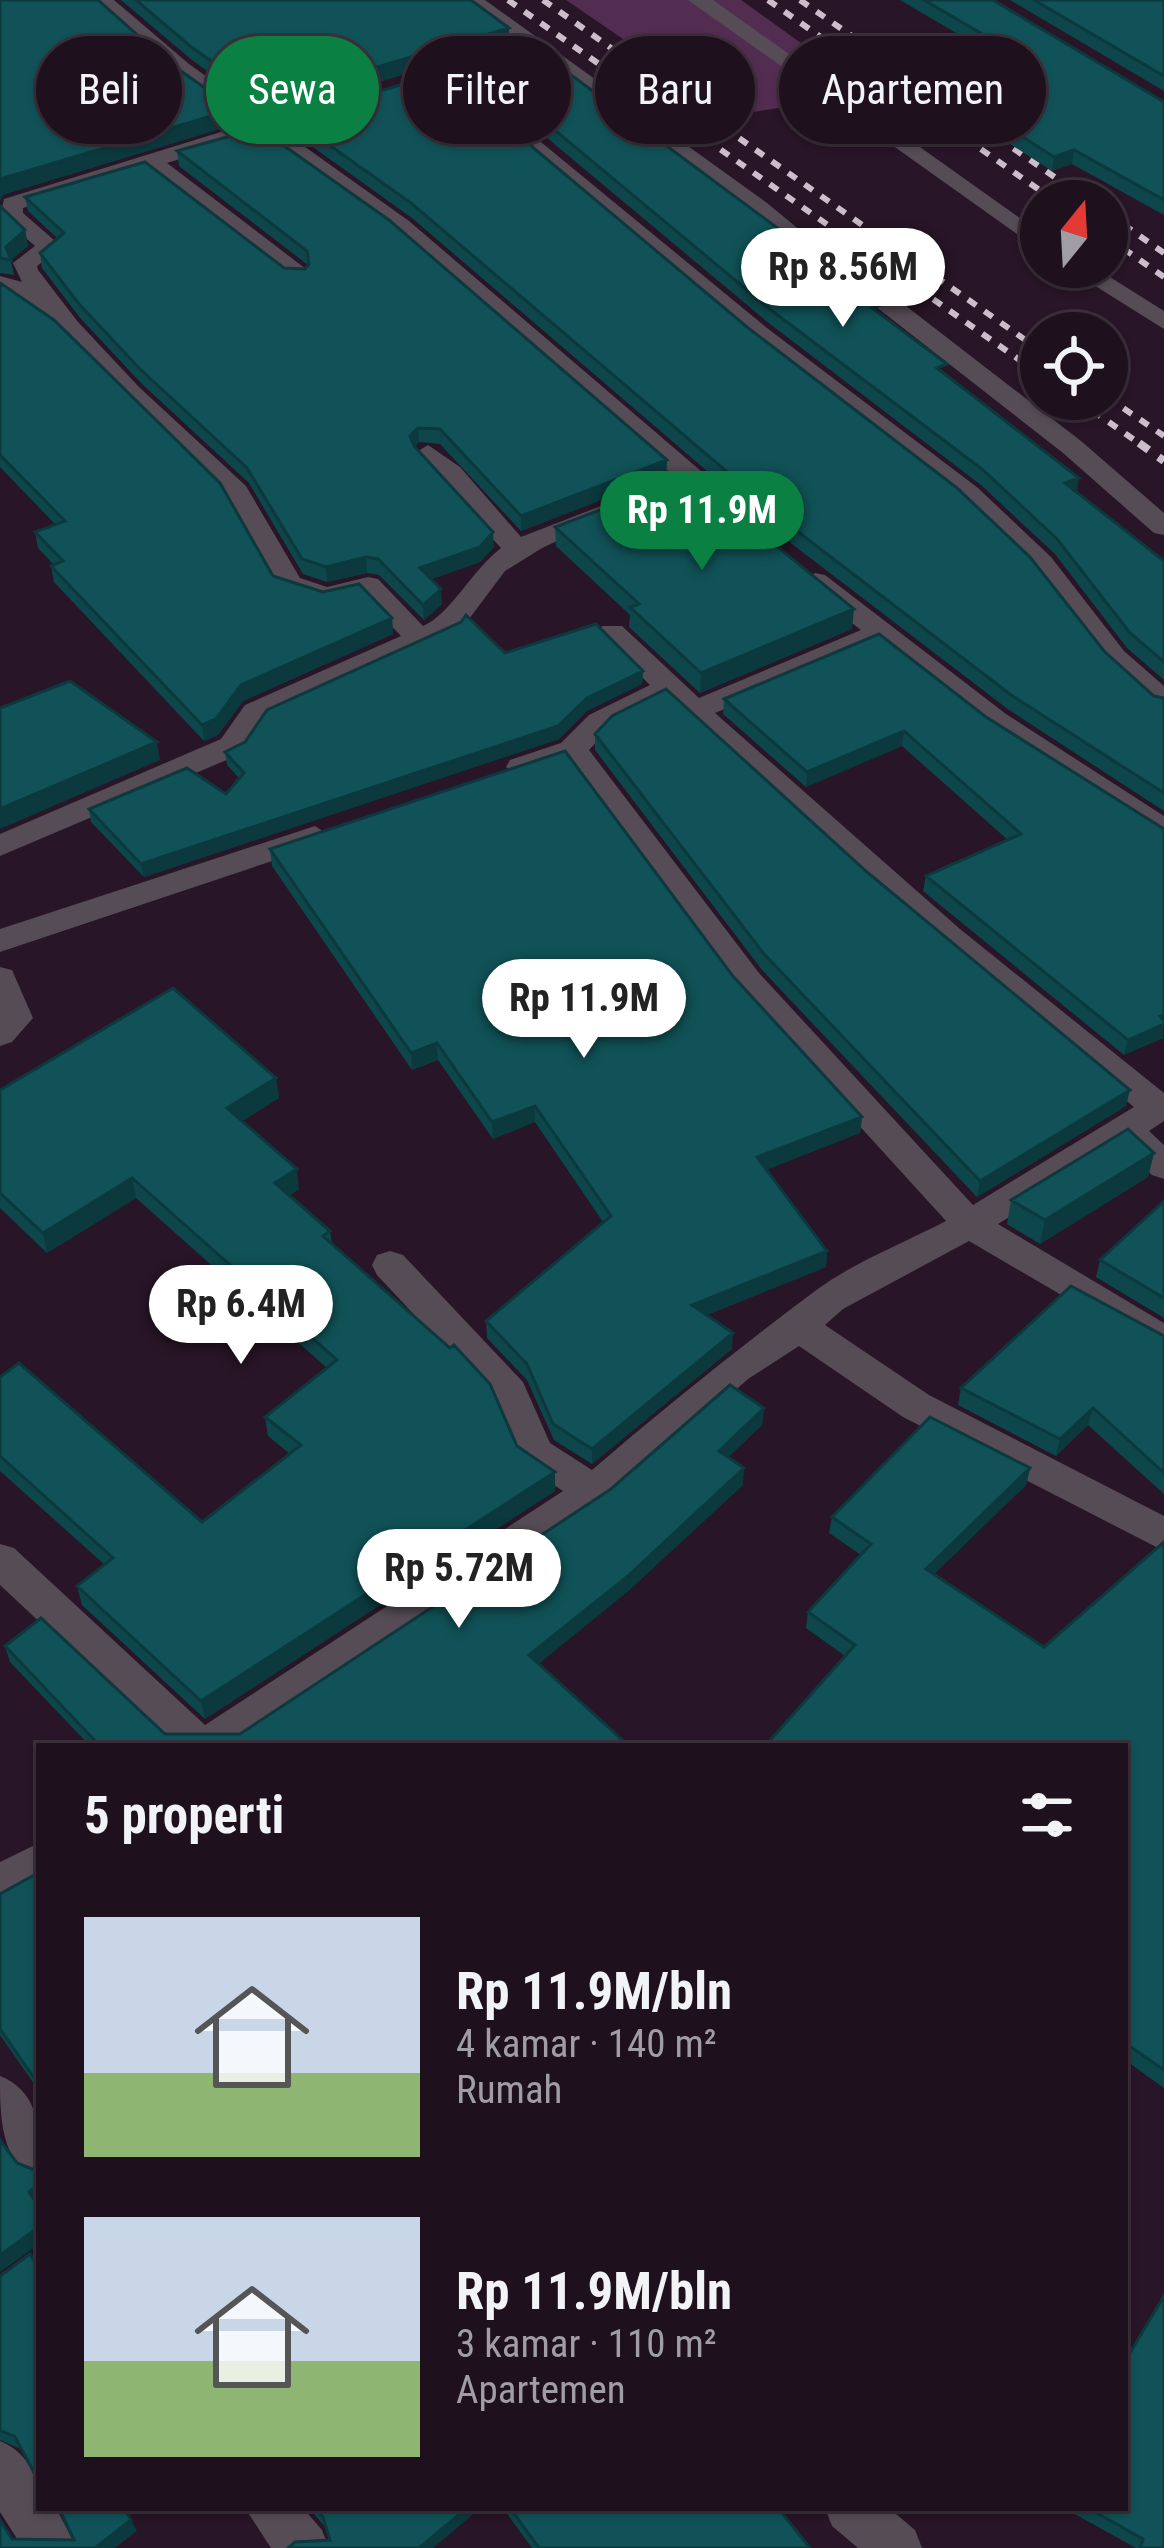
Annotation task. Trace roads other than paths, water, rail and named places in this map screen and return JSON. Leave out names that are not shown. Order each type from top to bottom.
[{"type":"street","points":[[101,0],[181,69],[206,83]]},
{"type":"street","points":[[471,0],[522,51],[759,208],[821,260],[875,294],[1072,448],[1164,527]]},
{"type":"street","points":[[699,0],[1020,230]]},
{"type":"street","points":[[206,143],[12,204],[11,215],[50,247],[25,263],[26,271],[69,327],[130,392],[237,492],[290,584],[326,596],[368,585],[418,639]]},
{"type":"street","points":[[301,144],[762,538]]},
{"type":"street","points":[[534,144],[758,333],[968,494],[1041,563],[1114,657],[1164,702]]},
{"type":"street","points":[[148,160],[235,221],[297,274]]},
{"type":"street","points":[[0,284],[18,289],[69,327]]},
{"type":"street","points":[[1110,288],[1164,322]]},
{"type":"street","points":[[428,454],[452,472],[515,547]]},
{"type":"street","points":[[0,846],[232,746],[255,712],[450,625],[462,601],[515,547],[694,479]]},
{"type":"street","points":[[796,566],[996,721],[1134,807],[1164,832]]},
{"type":"street","points":[[208,1743],[594,1491],[735,1370],[799,1328],[830,1299],[970,1224],[1161,1107],[1076,1043],[694,711],[612,632]]},
{"type":"street","points":[[694,711],[881,632]]},
{"type":"street","points":[[498,775],[572,750],[599,722],[669,688]]},
{"type":"street","points":[[572,750],[592,770],[747,981],[970,1224],[1164,1341]]},
{"type":"street","points":[[1134,807],[1164,794]]},
{"type":"street","points":[[0,941],[339,828]]},
{"type":"street","points":[[0,978],[16,1018],[0,1034]]},
{"type":"street","points":[[1126,1130],[1164,1166]]},
{"type":"street","points":[[390,1265],[510,1393],[535,1453],[594,1491]]},
{"type":"street","points":[[799,1328],[916,1406],[1164,1535]]},
{"type":"street","points":[[0,1560],[200,1743]]},
{"type":"street","points":[[0,1885],[36,1865]]},
{"type":"street","points":[[0,2098],[36,2153]]},
{"type":"street","points":[[0,2466],[52,2548]]},
{"type":"street","points":[[273,2511],[304,2548]]},
{"type":"street","points":[[854,2511],[897,2548]]},
{"type":"railway","points":[[508,0],[1020,360]]},
{"type":"railway","points":[[543,0],[1020,336]]},
{"type":"railway","points":[[768,0],[1025,180]]},
{"type":"railway","points":[[800,0],[1059,180]]},
{"type":"railway","points":[[1128,228],[1164,253]]},
{"type":"railway","points":[[1128,252],[1164,277]]},
{"type":"railway","points":[[1128,411],[1164,436]]},
{"type":"railway","points":[[1106,420],[1143,446]]},
{"type":"railway","points":[[1139,443],[1164,461]]}]
